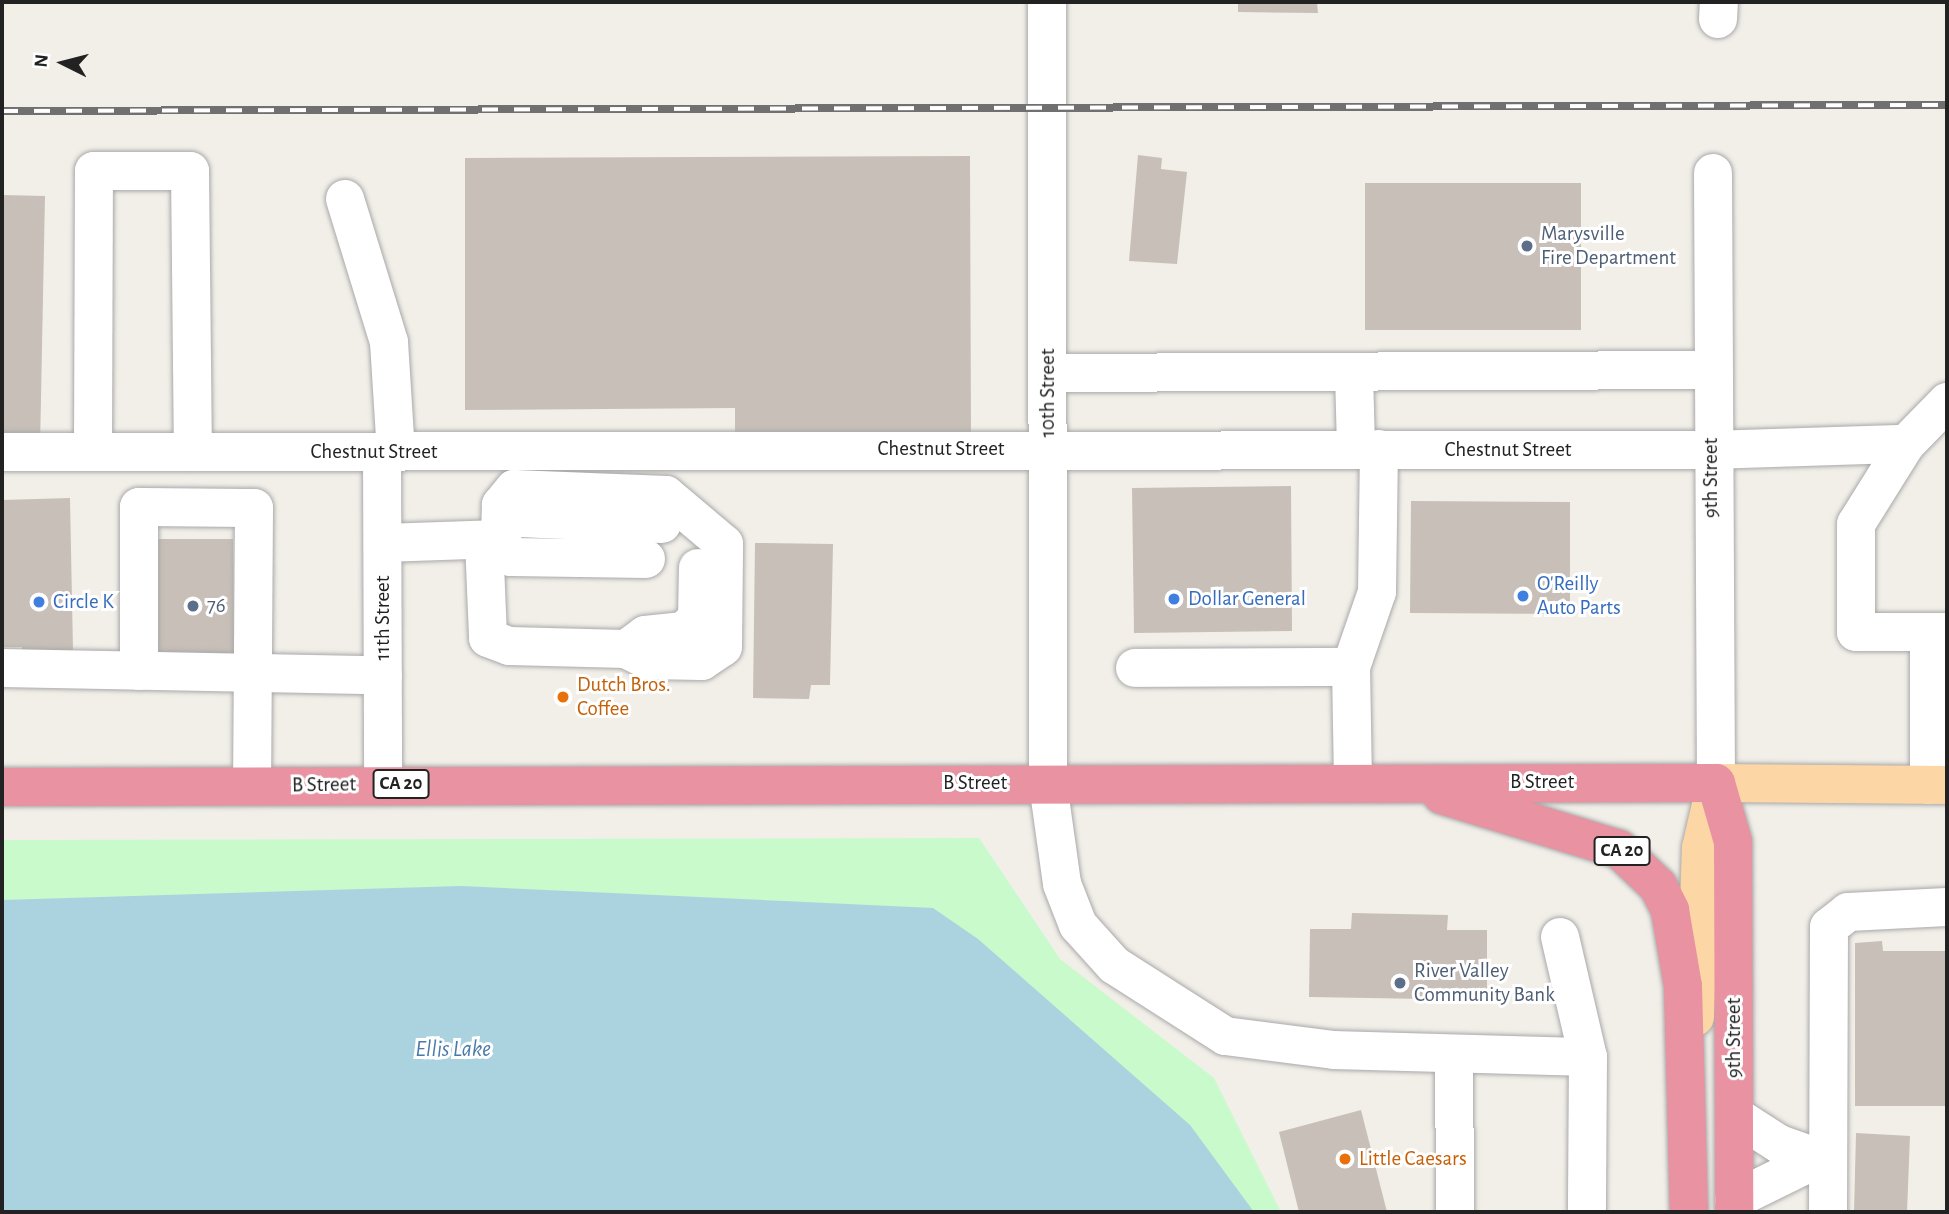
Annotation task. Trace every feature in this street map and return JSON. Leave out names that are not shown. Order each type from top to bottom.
[{"type":"highway","name":"CA 20","points":[[1396,782],[1594,839],[1649,873],[1670,910],[1677,941],[1690,1067]]},
{"type":"highway","name":"B Street","points":[[2,787],[383,784],[1716,783]]},
{"type":"highway","name":"9th Street","points":[[1716,783],[1733,842],[1734,1206]]},
{"type":"highway","name":"9th Street","points":[[1685,1208],[1690,1067]]},
{"type":"main road","name":"B Street","points":[[1716,783],[1938,785]]},
{"type":"main road","name":"9th Street","points":[[1690,1067],[1701,848],[1716,783]]},
{"type":"street","name":"10th Street","points":[[1047,2],[1048,783],[1062,884],[1078,925],[1093,947],[1171,1005],[1225,1036],[1334,1050],[1588,1058]]},
{"type":"street","points":[[93,452],[94,171],[190,171],[176,452],[161,507]]},
{"type":"street","name":"9th Street","points":[[1713,173],[1710,450],[1716,783]]},
{"type":"street","name":"11th Street","points":[[345,199],[389,342],[389,452],[383,543],[383,784]]},
{"type":"street","points":[[1048,373],[1711,370]]},
{"type":"street","points":[[1353,782],[1351,667],[1377,592],[1368,449],[1354,372]]},
{"type":"street","points":[[1938,785],[1938,632],[1856,632],[1856,524],[1906,444],[1947,402]]},
{"type":"street","name":"Chestnut Street","points":[[2,452],[1710,450],[1906,444]]},
{"type":"street","points":[[514,489],[666,495],[724,544],[723,647],[702,661],[648,660],[626,649],[509,646],[488,638],[495,529],[514,489]]},
{"type":"street","points":[[139,671],[139,507],[254,508],[252,786]]},
{"type":"street","points":[[383,543],[495,529]]},
{"type":"street","points":[[495,529],[510,557],[646,559]]},
{"type":"street","points":[[1135,668],[1351,667]]},
{"type":"street","points":[[2,668],[383,676]]},
{"type":"street","points":[[1828,1212],[1821,1160],[1829,927],[1848,912],[1947,907]]},
{"type":"street","points":[[1560,937],[1588,1058],[1587,1212]]},
{"type":"street","points":[[1454,1054],[1455,1212]]},
{"type":"street","points":[[1734,1115],[1821,1160]]},
{"type":"street","points":[[1734,1206],[1821,1160]]},
{"type":"green space","name":"Ellis Lake","points":[[979,838],[1060,959],[1214,1078],[1281,1212],[2,1212],[2,840]]},
{"type":"water","name":"Ellis Lake","points":[[461,886],[933,908],[978,939],[1190,1125],[1254,1212],[2,1212],[2,900]]},
{"type":"building","points":[[1238,2],[1317,2],[1318,13],[1238,12]]},
{"type":"building","points":[[1138,155],[1162,158],[1161,169],[1187,172],[1177,264],[1129,261]]},
{"type":"building","points":[[970,156],[971,432],[735,433],[735,408],[465,410],[465,158]]},
{"type":"building","points":[[1365,183],[1581,183],[1581,330],[1365,330]]},
{"type":"building","points":[[2,195],[45,196],[40,448],[2,447]]},
{"type":"building","points":[[1291,486],[1292,631],[1134,633],[1132,488]]},
{"type":"building","points":[[70,498],[73,650],[22,668],[22,647],[2,647],[2,500]]},
{"type":"building","points":[[1411,501],[1570,502],[1570,614],[1410,613]]},
{"type":"building","points":[[156,539],[233,539],[234,670],[157,668]]},
{"type":"building","points":[[755,543],[833,544],[830,685],[811,685],[809,699],[753,698]]},
{"type":"building","points":[[1352,913],[1448,915],[1447,930],[1487,930],[1487,1000],[1309,997],[1310,929],[1351,929]]},
{"type":"building","points":[[1882,941],[1883,951],[1947,951],[1947,1106],[1855,1106],[1855,943]]},
{"type":"building","points":[[1361,1110],[1387,1212],[1299,1212],[1279,1132]]},
{"type":"building","points":[[1856,1133],[1910,1136],[1907,1212],[1854,1212]]},
{"type":"railway","points":[[2,111],[1947,105]]},
{"type":"place","name":"Marysville Fire Department","points":[[1527,246]]},
{"type":"place","name":"O'Reilly Auto Parts","points":[[1523,596]]},
{"type":"place","name":"Dollar General","points":[[1174,599]]},
{"type":"place","name":"Circle K","points":[[39,602]]},
{"type":"place","name":"76","points":[[193,606]]},
{"type":"place","name":"Dutch Bros. Coffee","points":[[563,697]]},
{"type":"place","name":"River Valley Community Bank","points":[[1400,983]]},
{"type":"place","name":"Little Caesars","points":[[1345,1159]]}]
